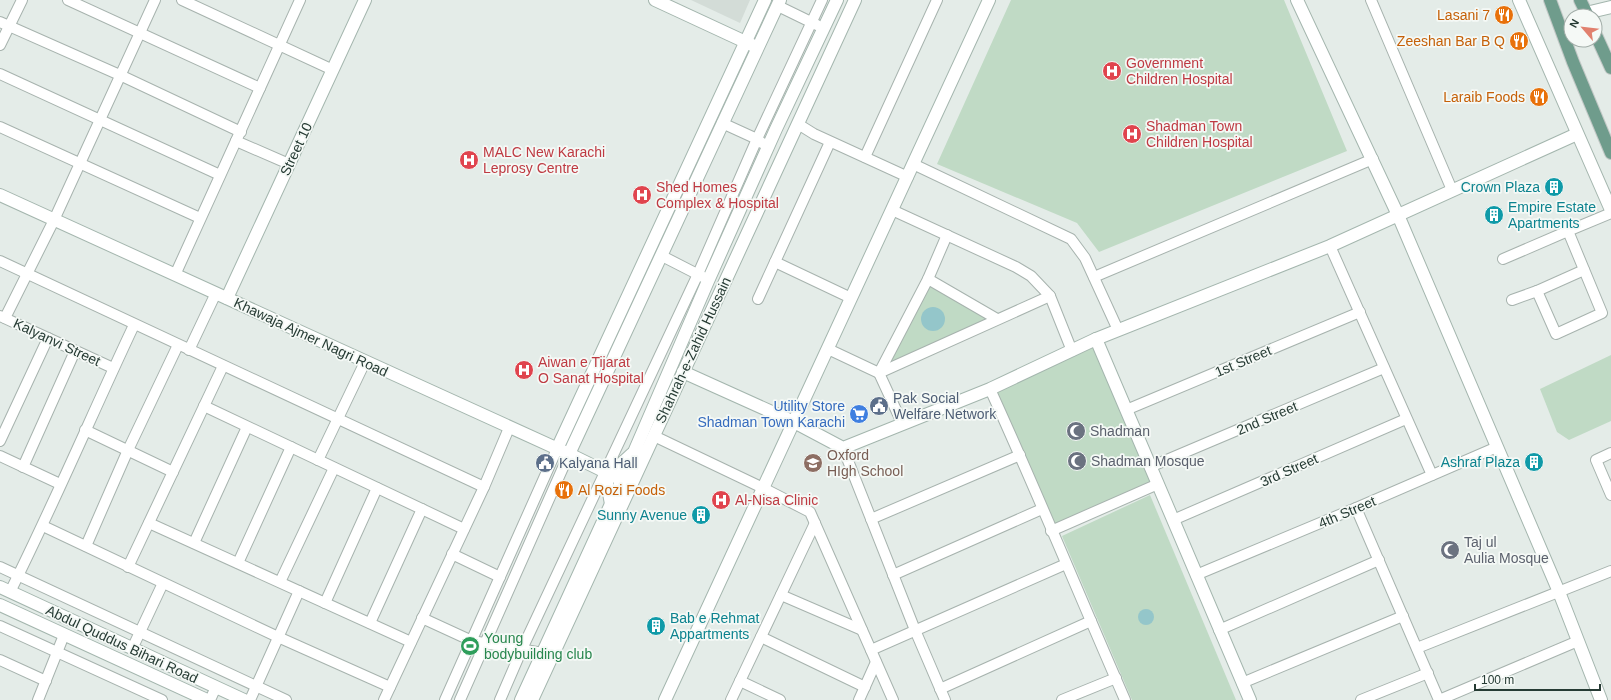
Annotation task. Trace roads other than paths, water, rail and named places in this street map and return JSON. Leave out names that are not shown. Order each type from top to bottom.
[{"type":"main road","points":[[1550,0],[1573,62],[1611,153]]},
{"type":"main road","points":[[1602,48],[1611,68]]},
{"type":"street","points":[[0,45],[5,24],[22,0]]},
{"type":"street","points":[[68,0],[260,88]]},
{"type":"street","points":[[2,317],[27,274],[54,220],[79,164],[122,76],[155,0]]},
{"type":"street","points":[[182,0],[333,70]]},
{"type":"street","points":[[174,275],[239,137],[300,0]]},
{"type":"street","name":"Street 10","points":[[221,296],[289,164],[365,0]]},
{"type":"street","points":[[654,0],[758,48]]},
{"type":"street","points":[[445,700],[557,449],[765,0]]},
{"type":"street","points":[[500,700],[522,649],[698,274],[757,139],[822,0]]},
{"type":"street","name":"Shahrah-e-Zahid Hussain","points":[[521,700],[611,505],[776,129],[837,0]]},
{"type":"street","name":"Shahrah-e-Zahid Hussain","points":[[532,700],[855,0]]},
{"type":"street","points":[[865,157],[938,0]]},
{"type":"street","points":[[665,700],[989,0]]},
{"type":"street","points":[[1297,0],[1398,215],[1559,592],[1601,700]]},
{"type":"street","points":[[1370,0],[1452,190]]},
{"type":"street","points":[[1519,0],[1611,210]]},
{"type":"street","points":[[1593,8],[1602,0]]},
{"type":"street","points":[[460,700],[569,454],[779,3],[824,28]]},
{"type":"street","points":[[5,24],[122,76],[289,164]]},
{"type":"street","points":[[0,74],[220,175]]},
{"type":"street","points":[[722,124],[757,139],[768,148]]},
{"type":"street","points":[[798,124],[830,142],[908,177]]},
{"type":"street","points":[[0,127],[200,218]]},
{"type":"street","points":[[776,129],[792,138]]},
{"type":"street","points":[[843,448],[990,389],[1072,351],[1096,338],[1330,246],[1577,134]]},
{"type":"street","points":[[758,299],[830,142]]},
{"type":"street","points":[[1094,277],[1373,159]]},
{"type":"street","points":[[913,164],[1071,239],[1085,258],[1118,330]]},
{"type":"street","name":"Khawaja Ajmer Nagri Road","points":[[0,195],[569,454],[622,480]]},
{"type":"street","points":[[892,210],[1016,267],[1031,276],[1050,296],[1072,351]]},
{"type":"street","points":[[1503,259],[1611,213]]},
{"type":"street","points":[[1537,291],[1556,334],[1602,313],[1568,232]]},
{"type":"street","points":[[879,373],[928,279],[947,235]]},
{"type":"street","points":[[1330,246],[1432,475]]},
{"type":"street","points":[[662,256],[698,274],[708,281]]},
{"type":"street","points":[[0,261],[484,487]]},
{"type":"street","points":[[775,262],[851,298]]},
{"type":"street","points":[[1512,300],[1537,291],[1584,270]]},
{"type":"street","points":[[928,279],[997,320]]},
{"type":"street","points":[[189,350],[221,296]]},
{"type":"street","points":[[879,373],[1050,296]]},
{"type":"street","name":"1st Street","points":[[1126,410],[1360,312]]},
{"type":"street","name":"Kalyanvi Street","points":[[2,317],[113,368]]},
{"type":"street","points":[[5,590],[19,576],[134,324]]},
{"type":"street","points":[[0,441],[48,338]]},
{"type":"street","points":[[1096,338],[1250,700]]},
{"type":"street","points":[[86,546],[128,450],[178,345]]},
{"type":"street","points":[[828,349],[879,373],[902,424]]},
{"type":"street","points":[[23,467],[75,351]]},
{"type":"street","points":[[318,460],[365,362]]},
{"type":"street","points":[[128,567],[223,366]]},
{"type":"street","name":"2nd Street","points":[[1150,467],[1384,368]]},
{"type":"street","points":[[683,372],[794,422],[843,448],[870,519],[945,700]]},
{"type":"street","points":[[990,389],[1126,700]]},
{"type":"street","points":[[204,406],[464,529]]},
{"type":"street","name":"3rd Street","points":[[1173,520],[1406,419]]},
{"type":"street","points":[[605,472],[619,466],[634,452],[660,421]]},
{"type":"street","points":[[194,543],[247,427]]},
{"type":"street","points":[[384,700],[484,487],[509,428]]},
{"type":"street","points":[[85,430],[173,472]]},
{"type":"street","points":[[654,436],[810,512],[893,700]]},
{"type":"street","points":[[238,563],[290,447]]},
{"type":"street","name":"4th Street","points":[[1196,575],[1497,447]]},
{"type":"street","points":[[1611,453],[1596,460],[1611,495]]},
{"type":"street","points":[[870,519],[1020,455]]},
{"type":"street","points":[[0,456],[60,484]]},
{"type":"street","points":[[280,582],[334,468]]},
{"type":"street","points":[[605,472],[611,505],[612,525]]},
{"type":"street","points":[[1051,531],[1158,484]]},
{"type":"street","points":[[325,603],[377,488]]},
{"type":"street","points":[[1356,508],[1418,648],[1439,700],[1578,641]]},
{"type":"street","points":[[370,623],[422,509]]},
{"type":"street","points":[[893,575],[1042,509]]},
{"type":"street","points":[[149,523],[411,642]]},
{"type":"street","points":[[731,700],[815,523]]},
{"type":"street","points":[[43,526],[278,637],[390,687]]},
{"type":"street","points":[[452,554],[500,577]]},
{"type":"street","points":[[1220,630],[1379,560]]},
{"type":"street","points":[[871,650],[1066,564]]},
{"type":"street","points":[[0,567],[286,700]]},
{"type":"street","points":[[1418,648],[1611,571]]},
{"type":"street","points":[[132,649],[163,583]]},
{"type":"street","name":"Abdul Quddus Bihari Road","points":[[5,590],[237,698]]},
{"type":"street","points":[[250,700],[299,591]]},
{"type":"street","points":[[781,595],[862,630]]},
{"type":"street","name":"Abdul Quddus Bihari Road","points":[[0,605],[207,700]]},
{"type":"street","points":[[1242,683],[1404,616]]},
{"type":"street","points":[[422,618],[472,641],[543,653]]},
{"type":"street","points":[[940,689],[1091,621]]},
{"type":"street","points":[[0,626],[162,700]]},
{"type":"street","points":[[38,700],[64,635]]},
{"type":"street","points":[[761,637],[865,687]]},
{"type":"street","points":[[0,660],[46,681]]},
{"type":"street","points":[[859,700],[876,662]]},
{"type":"street","points":[[1361,700],[1428,673]]},
{"type":"street","points":[[1062,700],[1116,678]]},
{"type":"street","points":[[740,681],[780,700]]},
{"type":"street","points":[[210,700],[216,687]]},
{"type":"water","points":[[933,307],[941,311],[945,319],[941,327],[933,331],[925,327],[921,319],[925,311]]},
{"type":"water","points":[[1146,609],[1153,614],[1154,617],[1149,624],[1146,625],[1139,620],[1138,617],[1143,610]]},
{"type":"place","name":"Lasani 7","points":[[1504,15]]},
{"type":"place","name":"Zeeshan Bar B Q","points":[[1519,41]]},
{"type":"place","name":"Government Children Hospital","points":[[1112,71]]},
{"type":"place","name":"Laraib Foods","points":[[1539,97]]},
{"type":"place","name":"Shadman Town Children Hospital","points":[[1132,134]]},
{"type":"place","name":"MALC New Karachi Leprosy Centre","points":[[469,160]]},
{"type":"place","name":"Crown Plaza","points":[[1554,187]]},
{"type":"place","name":"Shed Homes Complex & Hospital","points":[[642,195]]},
{"type":"place","name":"Empire Estate Apartments","points":[[1494,215]]},
{"type":"place","name":"Aiwan e Tijarat O Sanat Hospital","points":[[524,370]]},
{"type":"place","name":"Pak Social Welfare Network","points":[[879,406]]},
{"type":"place","name":"Utility Store Shadman Town Karachi","points":[[859,414]]},
{"type":"place","name":"Shadman","points":[[1076,431]]},
{"type":"place","name":"Shadman Mosque","points":[[1077,461]]},
{"type":"place","name":"Ashraf Plaza","points":[[1534,462]]},
{"type":"place","name":"Kalyana Hall","points":[[545,463]]},
{"type":"place","name":"Oxford HIgh School","points":[[813,463]]},
{"type":"place","name":"Al Rozi Foods","points":[[564,490]]},
{"type":"place","name":"Al-Nisa Clinic","points":[[721,500]]},
{"type":"place","name":"Sunny Avenue","points":[[701,515]]},
{"type":"place","name":"Taj ul Aulia Mosque","points":[[1450,550]]},
{"type":"place","name":"Bab e Rehmat Appartments","points":[[656,626]]},
{"type":"place","name":"Young bodybuilding club","points":[[470,646]]}]
